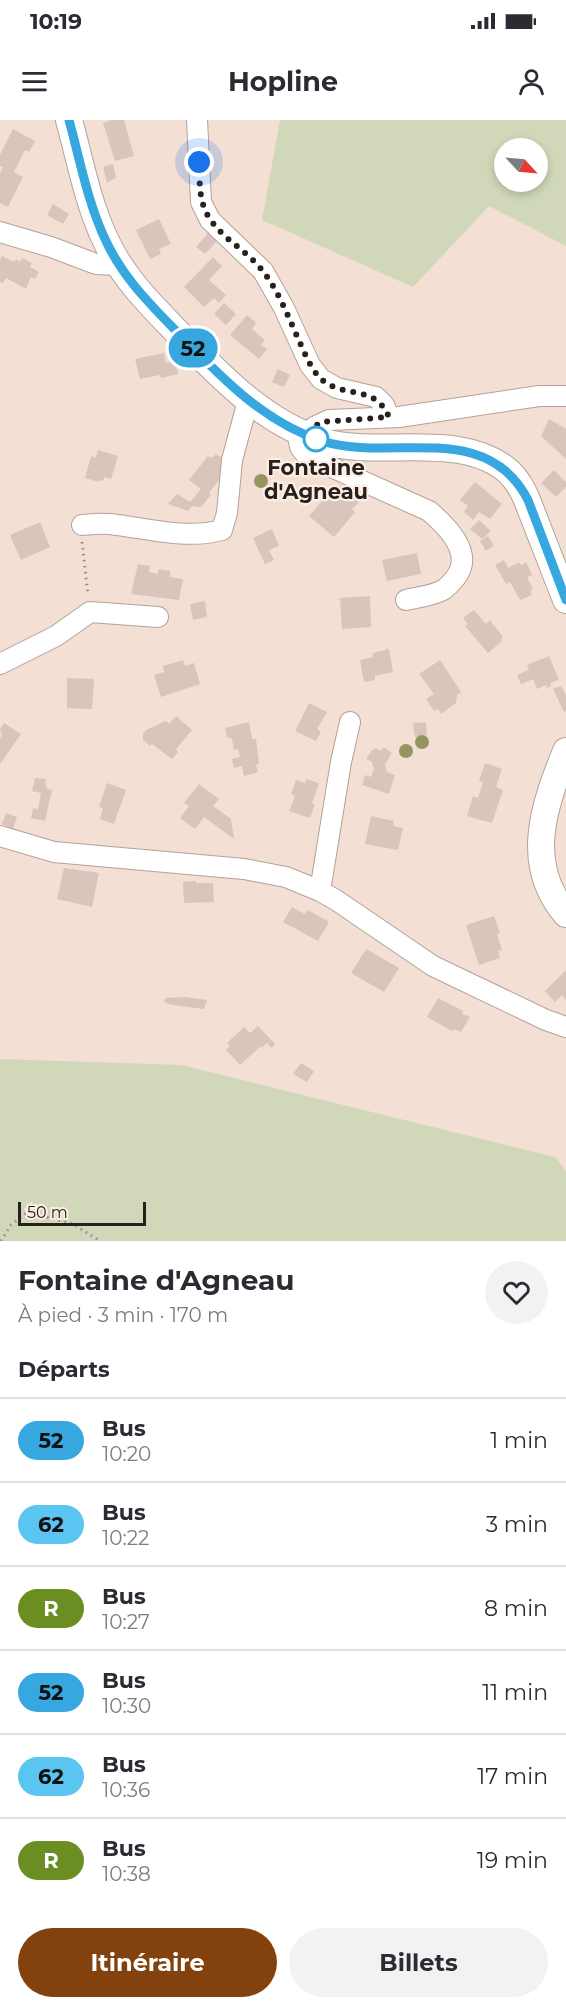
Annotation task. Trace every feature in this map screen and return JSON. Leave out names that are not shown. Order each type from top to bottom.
[{"type":"main road","points":[[69,120],[95,212],[105,240],[118,265],[136,290],[248,401],[303,434],[324,442],[452,450],[482,457],[502,466],[520,484],[528,500],[566,600]]},
{"type":"main road","points":[[566,751],[549,791],[540,852],[551,894],[566,914]]},
{"type":"street","points":[[197,120],[201,202],[210,220],[263,271],[284,308],[310,365],[321,379],[337,388],[376,397],[384,405],[389,417]]},
{"type":"street","points":[[0,232],[51,247],[96,264],[118,265]]},
{"type":"street","points":[[406,600],[444,590],[462,566],[464,558],[461,549],[440,520],[429,511],[307,456],[300,447],[303,434],[329,420],[371,419],[539,396],[566,396]]},
{"type":"street","points":[[82,525],[108,524],[152,531],[208,533],[222,530],[227,513],[232,460],[248,401]]},
{"type":"street","points":[[0,664],[56,636],[90,612],[158,617]]},
{"type":"street","points":[[320,891],[341,762],[350,722]]},
{"type":"street","points":[[0,836],[54,852],[244,869],[286,877],[320,891],[433,966],[546,1020],[566,1027]]},
{"type":"path","points":[[82,525],[90,612]]},
{"type":"path","points":[[1,1241],[10,1225],[28,1212],[73,1224],[100,1241]]},
{"type":"green space","points":[[280,120],[566,120],[566,246],[489,206],[413,287],[262,220]]},
{"type":"green space","points":[[0,1059],[181,1065],[555,1157],[566,1171],[566,1241],[0,1241]]},
{"type":"building","points":[[124,120],[134,156],[115,161],[103,123]]},
{"type":"building","points":[[13,129],[35,141],[29,152],[25,150],[14,172],[23,177],[8,207],[0,203],[0,173],[3,167],[0,166],[0,155]]},
{"type":"building","points":[[113,164],[116,178],[107,183],[103,167]]},
{"type":"building","points":[[53,204],[69,214],[63,224],[47,215]]},
{"type":"building","points":[[159,219],[171,244],[159,249],[161,254],[150,259],[136,230]]},
{"type":"building","points":[[211,230],[220,238],[205,254],[196,247]]},
{"type":"building","points":[[2,256],[14,262],[16,259],[20,262],[22,258],[32,263],[30,267],[39,272],[35,279],[31,277],[26,289],[6,278],[3,283],[0,282]]},
{"type":"building","points":[[213,257],[222,266],[209,280],[226,295],[219,303],[214,298],[204,307],[184,287]]},
{"type":"building","points":[[224,303],[236,314],[226,325],[214,314]]},
{"type":"building","points":[[247,315],[256,323],[252,329],[265,340],[261,345],[267,349],[259,359],[230,335]]},
{"type":"building","points":[[164,353],[166,363],[175,361],[178,374],[140,379],[135,359]]},
{"type":"building","points":[[278,369],[290,375],[284,387],[272,382]]},
{"type":"building","points":[[549,419],[566,429],[566,459],[541,436]]},
{"type":"building","points":[[98,450],[118,456],[111,479],[104,477],[103,481],[99,480],[99,482],[85,478],[91,456],[96,458]]},
{"type":"building","points":[[216,454],[229,463],[209,493],[211,495],[201,507],[192,506],[188,511],[168,504],[177,494],[190,502],[201,489],[189,480],[208,456],[212,458]]},
{"type":"building","points":[[554,470],[566,482],[566,487],[556,497],[541,483]]},
{"type":"building","points":[[475,482],[502,504],[490,519],[479,512],[473,520],[464,512],[468,506],[460,500]]},
{"type":"building","points":[[340,485],[359,502],[352,509],[355,512],[334,537],[309,516],[331,490],[334,492]]},
{"type":"building","points":[[479,520],[491,531],[482,539],[470,529]]},
{"type":"building","points":[[40,522],[50,547],[21,560],[10,535]]},
{"type":"building","points":[[272,529],[279,546],[269,550],[274,560],[265,564],[253,538]]},
{"type":"building","points":[[488,536],[494,546],[486,551],[480,541]]},
{"type":"building","points":[[417,553],[421,574],[387,581],[382,560]]},
{"type":"building","points":[[504,560],[508,568],[519,562],[521,565],[526,562],[532,575],[527,577],[533,589],[530,591],[532,595],[520,600],[510,582],[506,584],[495,565]]},
{"type":"building","points":[[138,564],[150,566],[149,572],[157,574],[159,569],[170,571],[170,577],[183,579],[179,600],[131,594]]},
{"type":"building","points":[[370,596],[371,627],[342,629],[340,598]]},
{"type":"building","points":[[205,601],[207,617],[193,620],[190,604]]},
{"type":"building","points":[[474,610],[486,624],[490,620],[503,637],[502,641],[488,653],[465,626],[468,624],[463,618]]},
{"type":"building","points":[[389,649],[393,672],[375,676],[375,680],[364,682],[360,660],[373,657],[373,653]]},
{"type":"building","points":[[549,656],[559,680],[550,683],[551,686],[547,688],[546,685],[537,689],[533,679],[521,684],[517,675],[529,670],[527,665]]},
{"type":"building","points":[[183,660],[185,666],[194,663],[200,684],[161,697],[154,675],[164,672],[163,666]]},
{"type":"building","points":[[440,660],[461,692],[457,695],[456,703],[441,714],[438,709],[434,711],[426,699],[434,694],[419,674]]},
{"type":"building","points":[[67,678],[94,679],[92,709],[67,708]]},
{"type":"building","points":[[561,686],[566,695],[566,711],[564,712],[553,689]]},
{"type":"building","points":[[309,703],[327,712],[317,729],[321,732],[316,741],[295,731]]},
{"type":"building","points":[[176,716],[192,730],[176,749],[178,752],[172,759],[143,740],[143,734],[146,730],[166,721],[169,724]]},
{"type":"building","points":[[249,722],[252,739],[256,739],[259,764],[256,765],[258,772],[244,776],[242,766],[234,768],[232,759],[240,757],[238,749],[234,750],[232,739],[227,737],[225,728]]},
{"type":"building","points":[[426,722],[427,735],[415,737],[413,723]]},
{"type":"building","points":[[4,723],[21,734],[0,764],[0,738],[2,736],[0,729]]},
{"type":"building","points":[[383,747],[392,753],[385,765],[387,772],[395,775],[389,794],[362,785],[365,775],[371,777],[374,769],[372,762],[366,759],[372,750],[376,748],[381,751]]},
{"type":"building","points":[[485,763],[502,769],[496,787],[503,790],[492,823],[467,816],[473,796],[478,798],[483,782],[479,781]]},
{"type":"building","points":[[35,778],[46,779],[47,789],[52,790],[45,821],[31,818],[33,808],[38,810],[41,793],[32,791]]},
{"type":"building","points":[[306,779],[319,783],[310,818],[289,811],[295,796],[291,794],[296,780],[305,783]]},
{"type":"building","points":[[107,783],[126,790],[114,824],[100,819],[103,808],[99,807]]},
{"type":"building","points":[[199,784],[219,799],[213,806],[231,819],[234,839],[204,817],[195,829],[180,818],[189,806],[184,803]]},
{"type":"building","points":[[6,813],[17,817],[13,829],[2,824]]},
{"type":"building","points":[[371,816],[394,821],[393,826],[403,828],[398,850],[365,844]]},
{"type":"building","points":[[64,868],[99,873],[92,907],[57,899]]},
{"type":"building","points":[[196,881],[196,883],[213,883],[214,902],[184,903],[183,882]]},
{"type":"building","points":[[292,907],[305,914],[308,910],[329,922],[318,941],[283,922]]},
{"type":"building","points":[[494,916],[500,933],[497,934],[502,950],[498,951],[500,958],[479,965],[466,925]]},
{"type":"building","points":[[366,949],[399,968],[384,992],[351,973]]},
{"type":"building","points":[[566,970],[566,1000],[562,995],[555,1002],[545,991]]},
{"type":"building","points":[[184,997],[207,1000],[204,1009],[164,1002],[165,998]]},
{"type":"building","points":[[438,998],[470,1017],[461,1032],[454,1029],[452,1031],[427,1017]]},
{"type":"building","points":[[258,1026],[275,1044],[272,1048],[267,1043],[262,1048],[261,1046],[240,1065],[226,1050],[230,1046],[227,1043],[244,1027],[250,1033]]},
{"type":"building","points":[[301,1063],[314,1071],[307,1082],[293,1074]]},
{"type":"bus line","name":"52","points":[[69,120],[95,212],[105,240],[118,265],[136,290],[186,342],[248,401],[297,431],[324,442],[452,450],[482,457],[502,466],[520,484],[528,500],[566,600]]},
{"type":"place","name":"Fontaine d'Agneau","points":[[316,439]]},
{"type":"route","points":[[199,162],[201,202],[210,220],[263,271],[284,308],[310,365],[321,379],[337,388],[376,397],[384,405],[389,417],[321,422],[314,427],[309,436],[316,439]]}]
